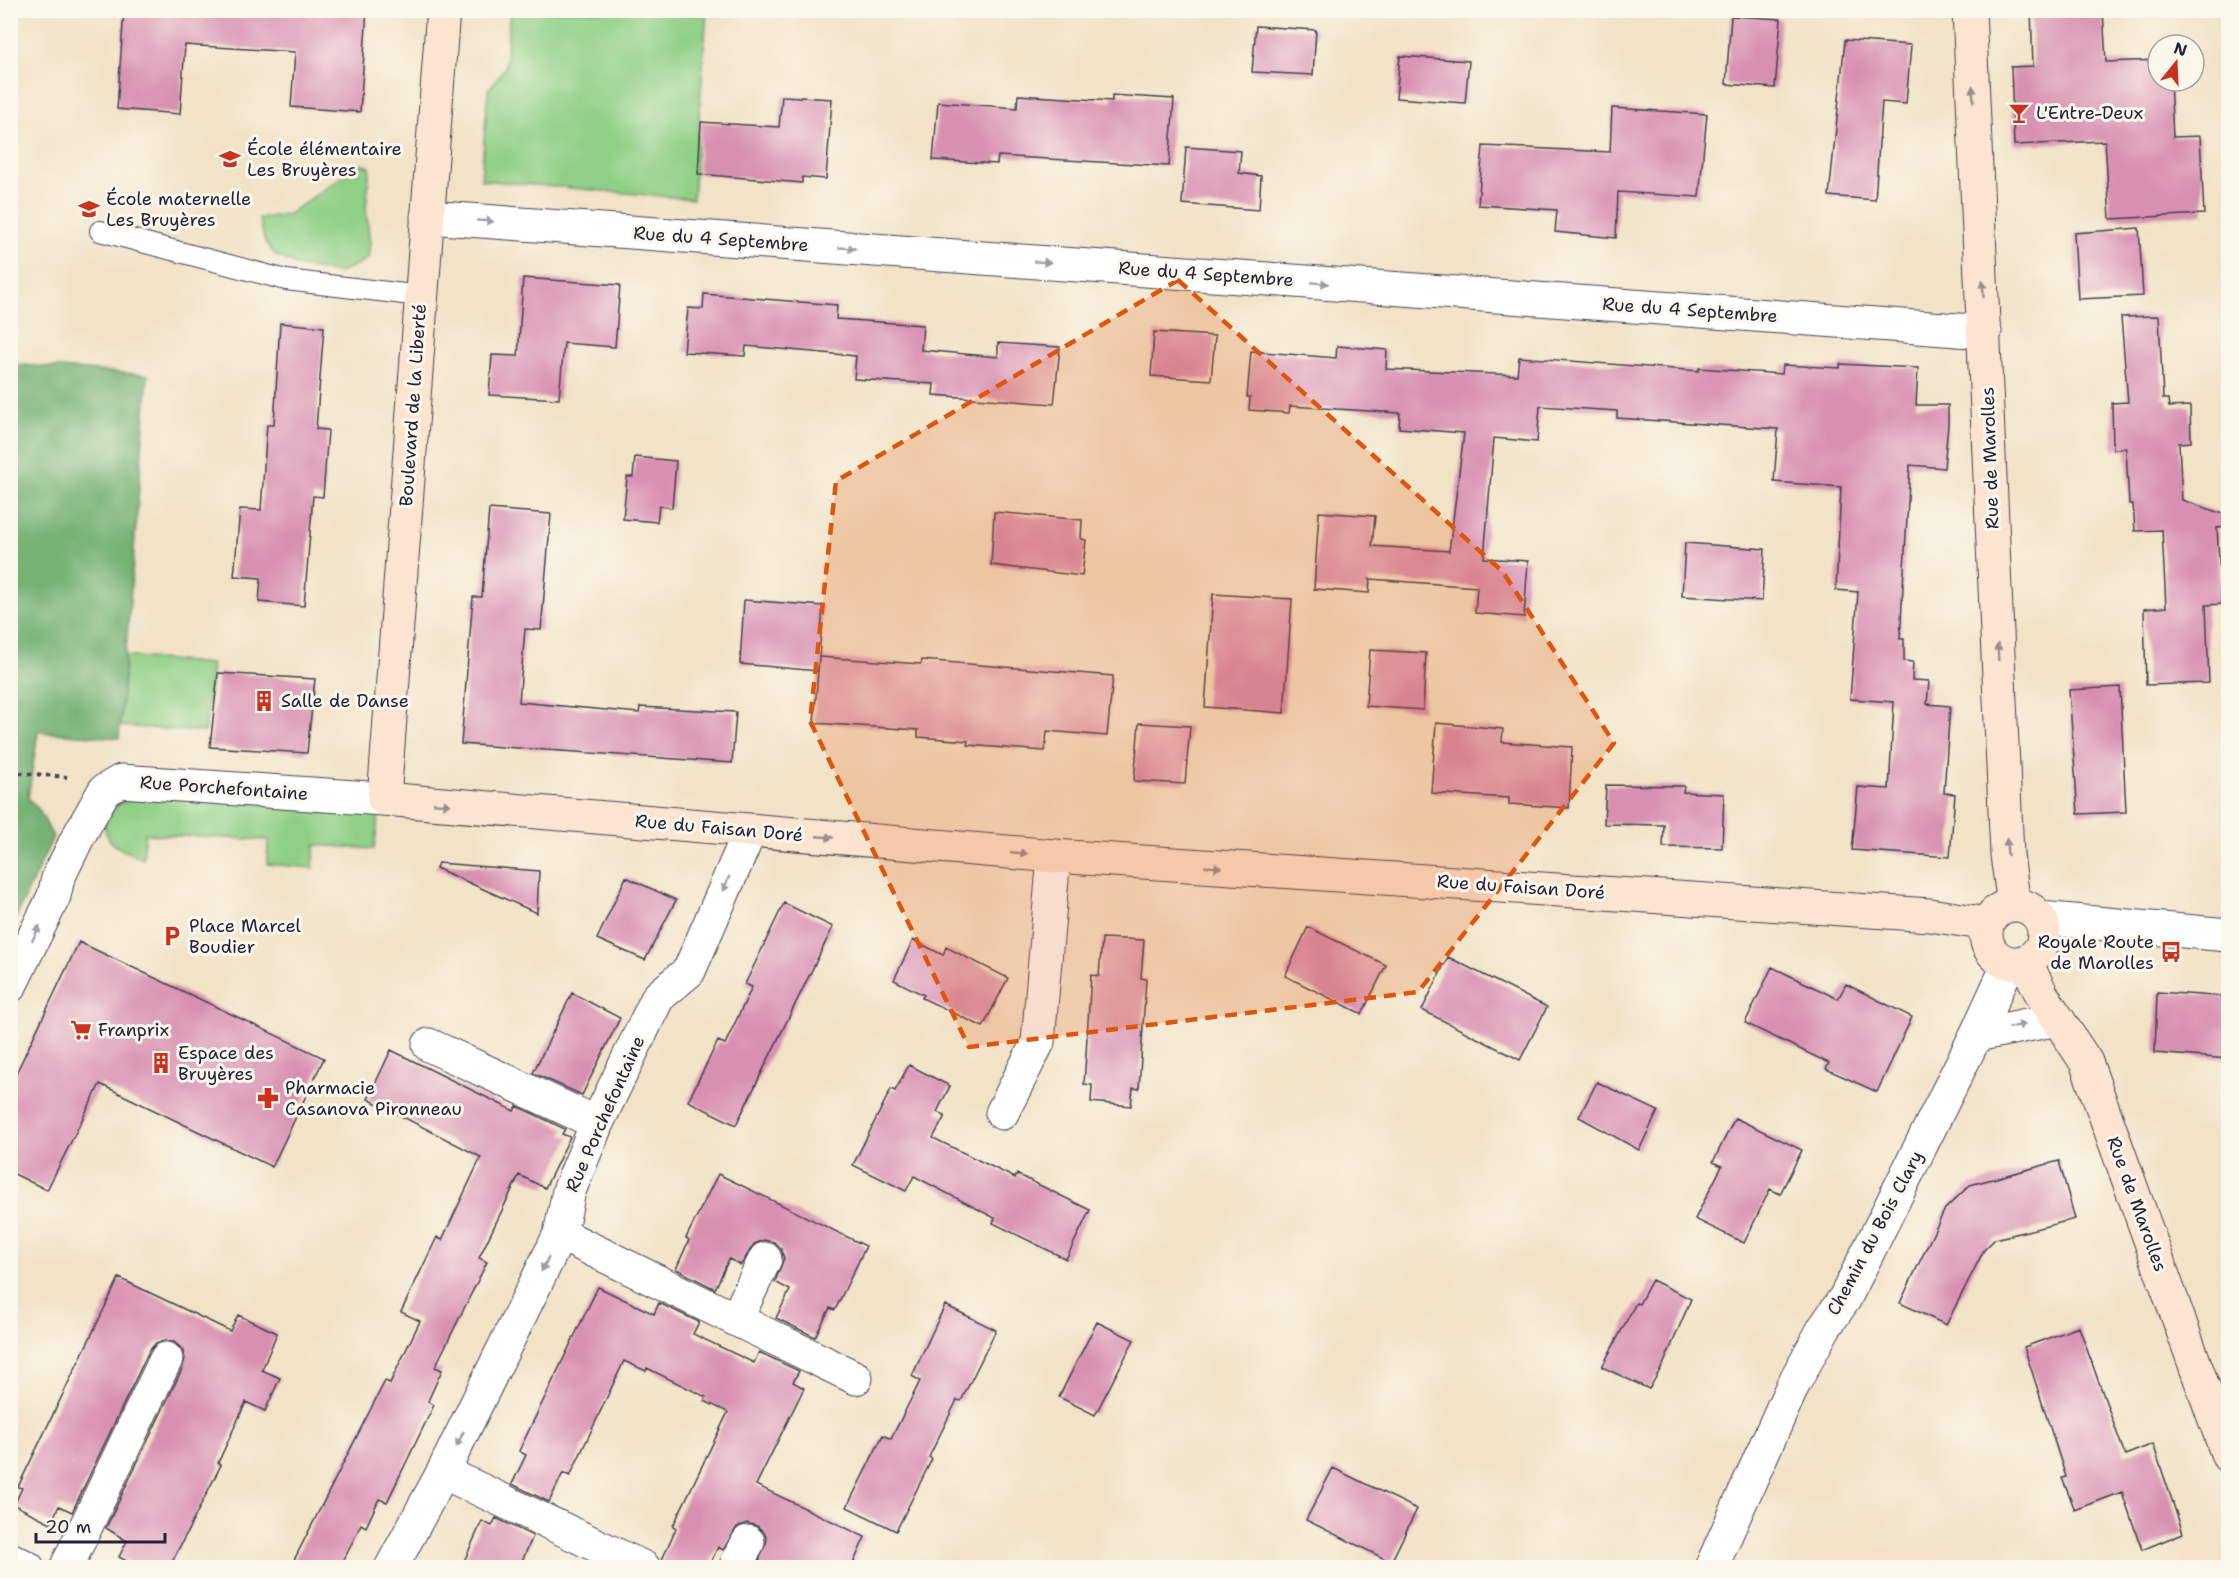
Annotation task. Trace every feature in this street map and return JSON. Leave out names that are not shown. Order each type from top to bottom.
[{"type":"street","name":"Boulevard de la Liberté","points":[[384,799],[443,10]]},
{"type":"street","name":"Rue de Marolles","points":[[1969,10],[2007,855],[2027,911]]},
{"type":"street","name":"Rue du 4 Septembre","points":[[427,217],[1985,332]]},
{"type":"street","name":"Rue Porchefontaine","points":[[10,986],[54,896],[58,878],[77,838],[104,791],[121,781],[384,799]]},
{"type":"street","name":"Rue du Faisan Doré","points":[[384,799],[1054,856],[1930,915],[1988,924]]},
{"type":"street","name":"Rue Porchefontaine","points":[[391,1568],[443,1472],[560,1234],[568,1191],[597,1123],[658,997],[689,971],[750,831]]},
{"type":"street","points":[[1002,1113],[1038,1042],[1054,856]]},
{"type":"street","points":[[2027,911],[2044,935],[2039,951],[2017,962],[1994,954],[1986,940],[1988,924],[1998,911],[2027,911],[2229,934]]},
{"type":"street","name":"Rue de Marolles","points":[[2017,962],[2042,995],[2086,1062],[2229,1456]]},
{"type":"street","name":"Chemin du Bois Clary","points":[[1711,1568],[1793,1385],[1824,1328],[1845,1298],[1976,1035],[2017,962]]},
{"type":"street","points":[[1976,1035],[2058,1019]]},
{"type":"street","points":[[429,1045],[597,1123]]},
{"type":"street","points":[[560,1234],[856,1378]]},
{"type":"street","points":[[736,1320],[765,1258]]},
{"type":"street","points":[[66,1568],[166,1359]]},
{"type":"street","points":[[443,1472],[644,1568]]},
{"type":"street","points":[[10,1559],[28,1568]]},
{"type":"lane","points":[[100,231],[286,280],[421,296]]},
{"type":"highlighted area","points":[[1178,280],[1503,572],[1614,743],[1418,992],[969,1047],[810,721],[836,481]]},
{"type":"green space","points":[[510,11],[707,11],[693,199],[481,180],[488,90],[505,68]]},
{"type":"green space","points":[[361,164],[370,167],[366,209],[370,243],[368,259],[339,273],[298,266],[275,255],[265,242],[259,218],[287,215]]},
{"type":"green space","points":[[11,364],[148,375],[119,738],[38,732],[28,798],[39,810],[53,837],[11,928]]},
{"type":"green space","points":[[125,656],[212,664],[205,732],[120,726]]},
{"type":"green space","points":[[142,795],[379,813],[374,849],[315,845],[313,868],[267,864],[268,840],[145,834],[143,859],[111,842],[105,830],[104,821],[119,804]]},
{"type":"building","points":[[124,10],[367,10],[360,112],[291,107],[295,52],[185,45],[180,114],[117,109]]},
{"type":"building","points":[[2031,10],[2103,10],[2106,62],[2146,60],[2146,93],[2171,93],[2173,137],[2200,136],[2204,214],[2110,219],[2105,141],[2014,145],[2011,67],[2033,66]]},
{"type":"building","points":[[1731,16],[1781,19],[1775,88],[1726,84]]},
{"type":"building","points":[[1256,26],[1316,30],[1313,75],[1252,72]]},
{"type":"building","points":[[1845,40],[1911,45],[1906,104],[1882,102],[1875,200],[1829,196]]},
{"type":"building","points":[[1400,56],[1469,61],[1465,103],[1396,98]]},
{"type":"building","points":[[1018,95],[1112,101],[1112,95],[1174,99],[1169,166],[998,156],[997,164],[933,160],[938,102],[1017,108]]},
{"type":"building","points":[[782,96],[832,99],[826,179],[802,177],[802,183],[698,174],[701,122],[779,127]]},
{"type":"building","points":[[1612,108],[1707,114],[1699,197],[1618,192],[1616,238],[1555,232],[1557,210],[1478,205],[1483,146],[1610,152]]},
{"type":"building","points":[[1186,147],[1241,151],[1239,173],[1261,176],[1259,210],[1182,204]]},
{"type":"building","points":[[2139,228],[2143,296],[2078,299],[2074,233]]},
{"type":"building","points":[[523,278],[620,285],[615,347],[564,343],[559,399],[489,395],[492,355],[518,356]]},
{"type":"building","points":[[704,294],[837,305],[836,319],[923,325],[921,350],[998,357],[998,343],[1060,347],[1054,404],[933,395],[934,384],[854,379],[856,356],[746,346],[745,356],[684,352],[688,308],[703,309]]},
{"type":"building","points":[[2159,316],[2163,399],[2168,399],[2169,407],[2190,406],[2191,442],[2179,443],[2182,500],[2229,516],[2229,527],[2217,528],[2222,604],[2206,605],[2209,683],[2146,685],[2144,609],[2166,607],[2162,530],[2135,531],[2133,504],[2129,504],[2126,448],[2113,450],[2112,403],[2128,402],[2121,317]]},
{"type":"building","points":[[280,323],[324,327],[316,429],[328,430],[323,497],[313,496],[304,606],[259,602],[261,578],[234,576],[240,509],[261,510],[267,425],[274,425]]},
{"type":"building","points":[[1154,332],[1215,336],[1211,380],[1151,376]]},
{"type":"building","points":[[1337,346],[1387,350],[1386,369],[1517,375],[1519,357],[1699,371],[1699,368],[1782,374],[1783,365],[1840,368],[1840,364],[1918,368],[1916,405],[1948,405],[1948,425],[1944,468],[1910,465],[1900,639],[1904,639],[1904,661],[1913,662],[1912,680],[1929,681],[1927,704],[1950,706],[1944,793],[1955,794],[1950,857],[1852,850],[1858,787],[1889,789],[1894,702],[1850,699],[1858,592],[1836,590],[1841,487],[1774,482],[1778,429],[1617,418],[1617,411],[1540,406],[1537,442],[1494,438],[1484,558],[1528,561],[1524,617],[1475,613],[1477,587],[1370,579],[1369,593],[1314,589],[1319,512],[1375,516],[1372,546],[1449,551],[1464,433],[1399,428],[1400,413],[1290,406],[1289,413],[1249,410],[1250,397],[1247,397],[1251,351],[1336,358]]},
{"type":"building","points":[[635,457],[676,461],[672,508],[659,506],[657,522],[623,519],[627,477],[633,477]]},
{"type":"building","points":[[489,509],[551,514],[541,630],[525,629],[519,702],[639,713],[640,707],[736,712],[732,763],[461,744],[473,597],[482,597]]},
{"type":"building","points":[[994,512],[1082,520],[1081,539],[1086,540],[1082,576],[991,565]]},
{"type":"building","points":[[1685,543],[1765,549],[1762,601],[1682,596]]},
{"type":"building","points":[[1213,594],[1292,599],[1284,713],[1205,707]]},
{"type":"building","points":[[744,600],[823,606],[818,671],[740,664]]},
{"type":"building","points":[[1370,650],[1426,653],[1423,710],[1366,706]]},
{"type":"building","points":[[819,657],[921,664],[922,660],[1113,676],[1107,736],[1047,731],[1045,751],[967,745],[968,741],[918,737],[918,730],[814,723]]},
{"type":"building","name":"Salle de Danse","points":[[218,673],[315,679],[307,753],[210,747]]},
{"type":"building","points":[[2120,687],[2126,812],[2078,814],[2069,690]]},
{"type":"building","points":[[1139,723],[1190,726],[1185,784],[1134,781]]},
{"type":"building","points":[[1436,723],[1503,729],[1502,742],[1572,747],[1569,808],[1509,804],[1509,798],[1431,793]]},
{"type":"building","points":[[1606,785],[1684,786],[1683,792],[1724,794],[1722,848],[1663,847],[1664,825],[1604,824]]},
{"type":"building","points":[[438,863],[539,871],[537,913],[436,868]]},
{"type":"building","points":[[626,877],[676,900],[645,960],[597,939]]},
{"type":"building","points":[[784,903],[833,927],[736,1125],[688,1101],[718,1041],[725,1044],[752,987],[745,984]]},
{"type":"building","points":[[1308,927],[1386,965],[1362,1014],[1285,976]]},
{"type":"building","points":[[1102,938],[1144,940],[1141,978],[1146,979],[1139,1089],[1133,1088],[1131,1106],[1091,1102],[1092,1085],[1084,1084],[1091,975],[1099,976]]},
{"type":"building","points":[[913,940],[943,955],[946,947],[1008,978],[983,1027],[922,998],[924,995],[894,980]]},
{"type":"building","points":[[79,942],[324,1058],[272,1167],[100,1084],[47,1190],[10,1172],[10,1086]]},
{"type":"building","points":[[1448,957],[1547,1007],[1520,1060],[1422,1010]]},
{"type":"building","points":[[1772,967],[1838,999],[1846,984],[1912,1017],[1877,1092],[1826,1069],[1829,1063],[1745,1023]]},
{"type":"building","points":[[2157,992],[2229,997],[2229,1059],[2155,1053]]},
{"type":"building","points":[[572,993],[620,1018],[582,1095],[533,1073]]},
{"type":"building","points":[[391,1050],[514,1111],[517,1106],[565,1129],[562,1134],[570,1137],[545,1188],[519,1175],[479,1258],[487,1262],[435,1367],[442,1370],[428,1401],[434,1405],[387,1502],[379,1499],[366,1527],[361,1524],[340,1568],[290,1568],[385,1381],[390,1383],[420,1321],[401,1312],[437,1237],[442,1240],[481,1157],[368,1099]]},
{"type":"building","points":[[909,1065],[950,1086],[937,1112],[945,1116],[933,1138],[1015,1178],[1017,1174],[1090,1210],[1066,1259],[993,1223],[995,1218],[914,1176],[906,1191],[853,1165],[891,1089],[895,1091]]},
{"type":"building","points":[[1597,1082],[1658,1111],[1639,1150],[1579,1117]]},
{"type":"building","points":[[1735,1118],[1802,1150],[1780,1194],[1770,1189],[1744,1243],[1695,1219],[1722,1166],[1713,1162]]},
{"type":"building","points":[[2059,1161],[2075,1219],[1995,1239],[1984,1250],[1946,1325],[1900,1303],[1945,1209],[1970,1185]]},
{"type":"building","points":[[718,1174],[866,1246],[835,1310],[830,1308],[815,1337],[776,1318],[790,1290],[775,1282],[784,1258],[781,1249],[774,1242],[764,1240],[754,1244],[741,1265],[729,1259],[715,1289],[676,1269],[689,1240],[686,1238]]},
{"type":"building","points":[[119,1278],[230,1331],[238,1315],[277,1333],[262,1370],[280,1378],[265,1411],[246,1402],[218,1463],[221,1465],[169,1568],[139,1568],[119,1557],[127,1541],[106,1528],[183,1367],[185,1358],[182,1349],[174,1342],[165,1340],[156,1343],[149,1351],[72,1512],[59,1506],[51,1523],[14,1505],[22,1488],[18,1487]]},
{"type":"building","points":[[1652,1280],[1691,1299],[1664,1363],[1649,1389],[1602,1367],[1636,1303],[1639,1304]]},
{"type":"building","points":[[598,1287],[654,1314],[659,1303],[699,1322],[693,1334],[754,1363],[759,1352],[799,1371],[793,1382],[804,1388],[756,1485],[865,1537],[851,1568],[756,1568],[767,1540],[764,1532],[757,1526],[747,1523],[737,1527],[723,1550],[718,1547],[708,1568],[663,1568],[661,1562],[676,1528],[673,1526],[728,1412],[704,1401],[706,1397],[647,1368],[646,1371],[624,1361],[570,1476],[563,1473],[549,1502],[512,1484],[526,1455],[519,1451]]},
{"type":"building","points":[[945,1305],[996,1330],[961,1401],[957,1400],[929,1457],[932,1459],[896,1531],[847,1507],[883,1435],[891,1439],[920,1381],[912,1376]]},
{"type":"building","points":[[1097,1322],[1134,1340],[1095,1415],[1059,1397]]},
{"type":"building","points":[[2079,1327],[2125,1455],[2153,1444],[2183,1533],[2142,1550],[2122,1492],[2075,1510],[2062,1478],[2066,1477],[2024,1347]]},
{"type":"building","points":[[1333,1468],[1417,1509],[1391,1562],[1306,1520]]},
{"type":"building","points":[[496,1518],[533,1536],[519,1568],[461,1568],[482,1521],[492,1526]]},
{"type":"place","name":"L'Entre-Deux","points":[[2019,113]]},
{"type":"place","name":"École élémentaire Les Bruyères","points":[[230,159]]},
{"type":"place","name":"École maternelle Les Bruyères","points":[[89,209]]},
{"type":"place","name":"Salle de Danse","points":[[264,701]]},
{"type":"place","name":"Place Marcel Boudier","points":[[172,936]]},
{"type":"place","name":"Royale Route de Marolles","points":[[2171,952]]},
{"type":"place","name":"Franprix","points":[[81,1030]]},
{"type":"place","name":"Espace des Bruyères","points":[[161,1063]]},
{"type":"place","name":"Pharmacie Casanova Pironneau","points":[[268,1098]]}]
